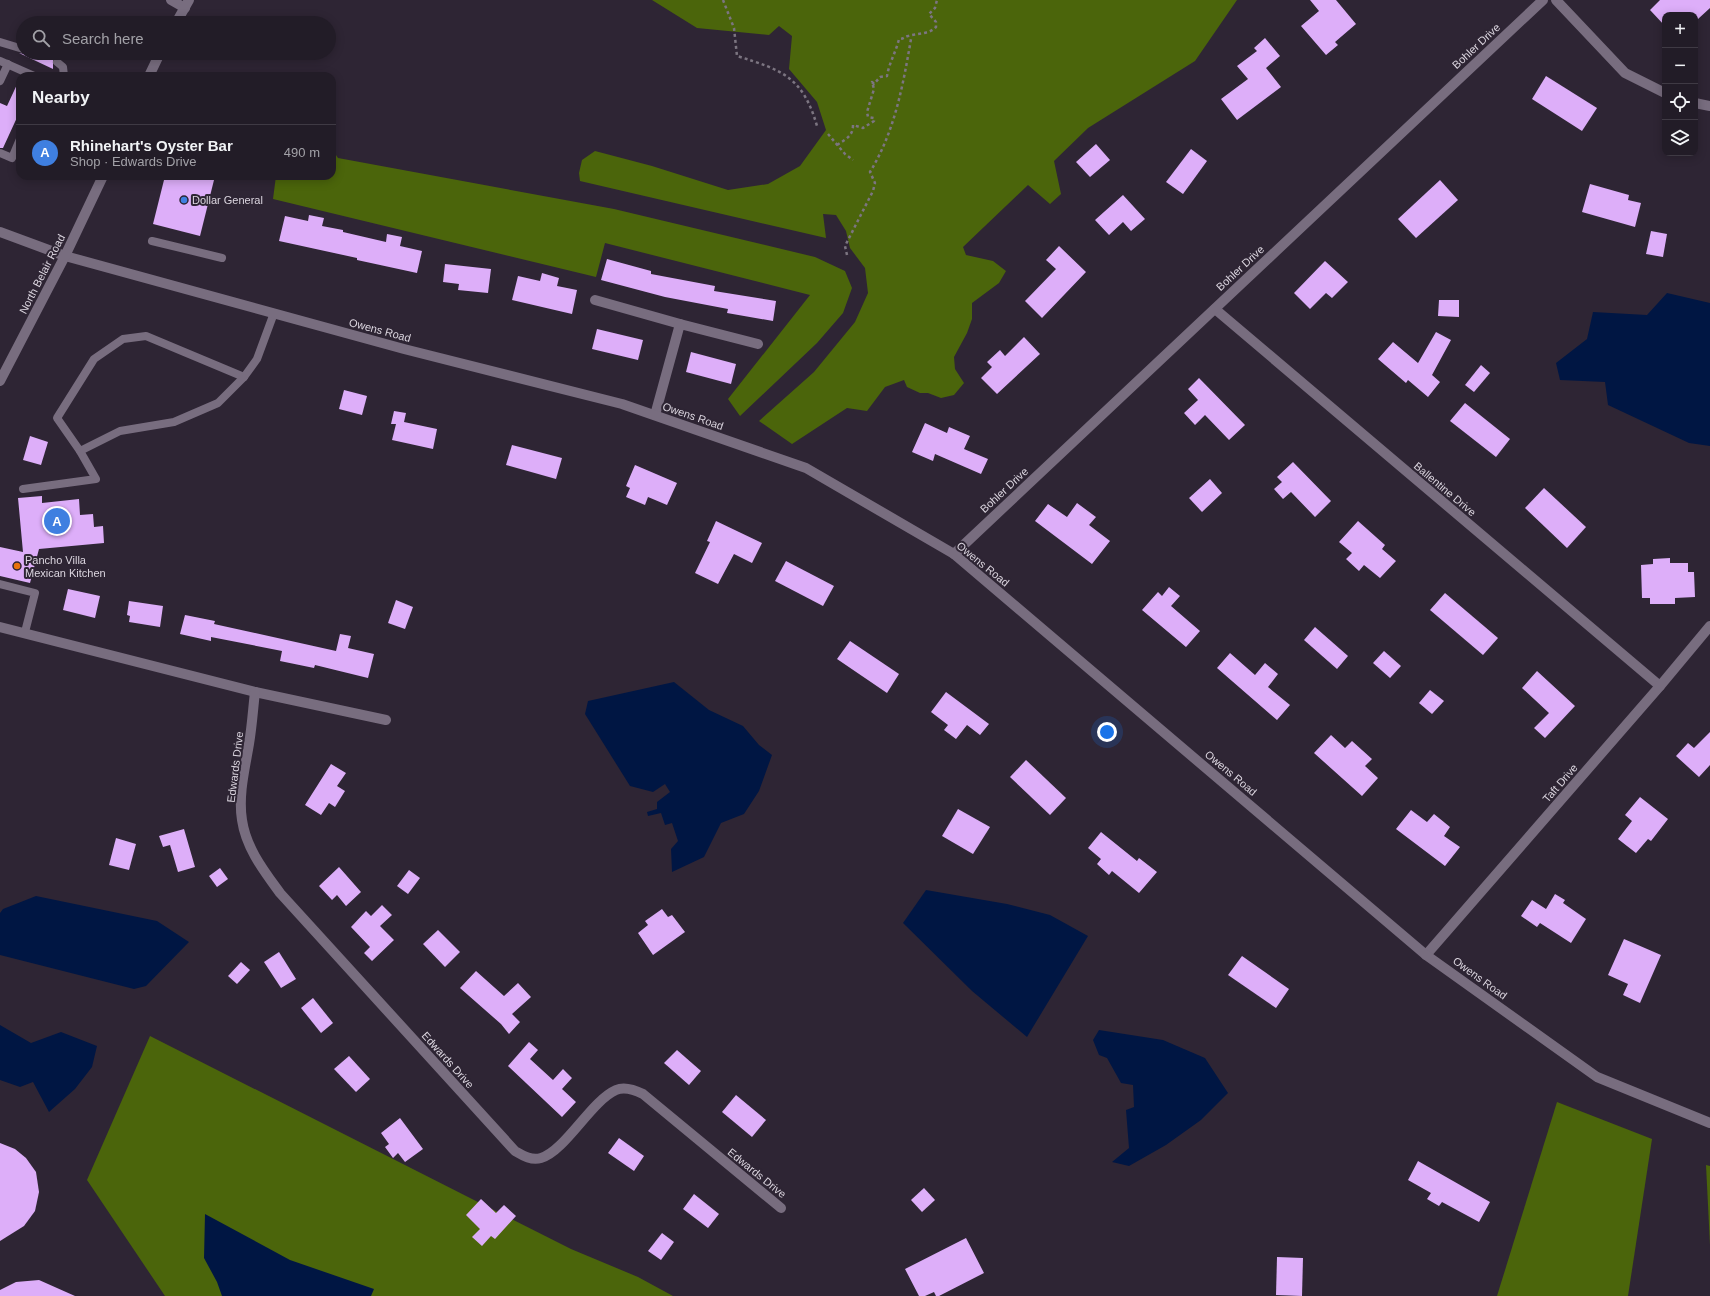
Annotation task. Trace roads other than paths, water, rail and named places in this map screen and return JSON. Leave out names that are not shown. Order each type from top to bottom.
[{"type":"street","points":[[171,0],[187,4],[180,16]]},
{"type":"street","name":"Bohler Drive","points":[[954,554],[1542,0]]},
{"type":"street","points":[[1556,0],[1625,73],[1662,92]]},
{"type":"street","points":[[151,72],[157,60]]},
{"type":"street","points":[[1698,103],[1710,106]]},
{"type":"street","name":"North Belair Road","points":[[0,382],[66,256],[101,180]]},
{"type":"street","name":"Owens Road","points":[[0,232],[66,256],[404,349],[622,404],[806,468],[954,554],[1426,955],[1597,1077],[1710,1123]]},
{"type":"street","points":[[595,300],[758,344]]},
{"type":"street","name":"Ballentine Drive","points":[[1215,309],[1660,686]]},
{"type":"street","points":[[654,415],[680,324]]},
{"type":"street","name":"Taft Drive","points":[[1426,955],[1660,686],[1710,626]]},
{"type":"street","points":[[0,627],[25,632],[255,692],[386,720]]},
{"type":"street","name":"Edwards Drive","points":[[255,692],[251,733],[241,796],[242,820],[249,843],[263,870],[280,893],[515,1151],[526,1157],[540,1158],[552,1152],[606,1097],[617,1089],[631,1089],[642,1094],[782,1208]]},
{"type":"lane","points":[[0,42],[16,47]]},
{"type":"lane","points":[[56,62],[63,67],[64,72]]},
{"type":"lane","points":[[0,81],[4,63],[25,72]]},
{"type":"lane","points":[[0,152],[12,158],[16,148]]},
{"type":"lane","points":[[152,241],[222,258]]},
{"type":"lane","points":[[80,451],[120,431],[174,422],[218,403],[244,377],[257,359],[274,313]]},
{"type":"lane","points":[[23,489],[96,479],[80,451],[56,418],[94,359],[123,340],[146,336],[244,377]]},
{"type":"lane","points":[[0,584],[35,592],[25,632]]},
{"type":"water","points":[[1667,293],[1710,303],[1710,446],[1689,443],[1608,405],[1605,382],[1560,380],[1556,363],[1587,339],[1593,312],[1647,315]]},
{"type":"water","points":[[674,682],[709,710],[743,726],[759,745],[772,755],[759,791],[744,814],[721,823],[704,857],[672,872],[671,849],[678,841],[672,823],[665,825],[661,813],[648,816],[647,812],[657,809],[657,802],[670,792],[665,784],[653,792],[630,786],[585,714],[588,701]]},
{"type":"water","points":[[926,890],[1007,904],[1050,915],[1088,936],[1027,1037],[972,991],[903,923]]},
{"type":"water","points":[[36,896],[157,921],[189,942],[146,986],[134,989],[0,955],[0,913],[3,909]]},
{"type":"water","points":[[0,1025],[31,1043],[61,1032],[97,1046],[92,1067],[75,1089],[49,1112],[33,1082],[20,1087],[0,1080]]},
{"type":"water","points":[[1099,1030],[1163,1040],[1205,1058],[1228,1093],[1201,1120],[1166,1145],[1129,1166],[1112,1162],[1129,1148],[1126,1110],[1134,1107],[1133,1085],[1121,1083],[1107,1058],[1099,1055],[1093,1040]]},
{"type":"water","points":[[205,1214],[290,1260],[374,1289],[371,1296],[222,1296],[217,1282],[204,1258]]},
{"type":"place","name":"Dollar General","points":[[184,200]]},
{"type":"place","name":"Rhinehart's Oyster Bar","points":[[57,521]]},
{"type":"place","name":"Pancho Villa Mexican Kitchen","points":[[17,566]]}]
